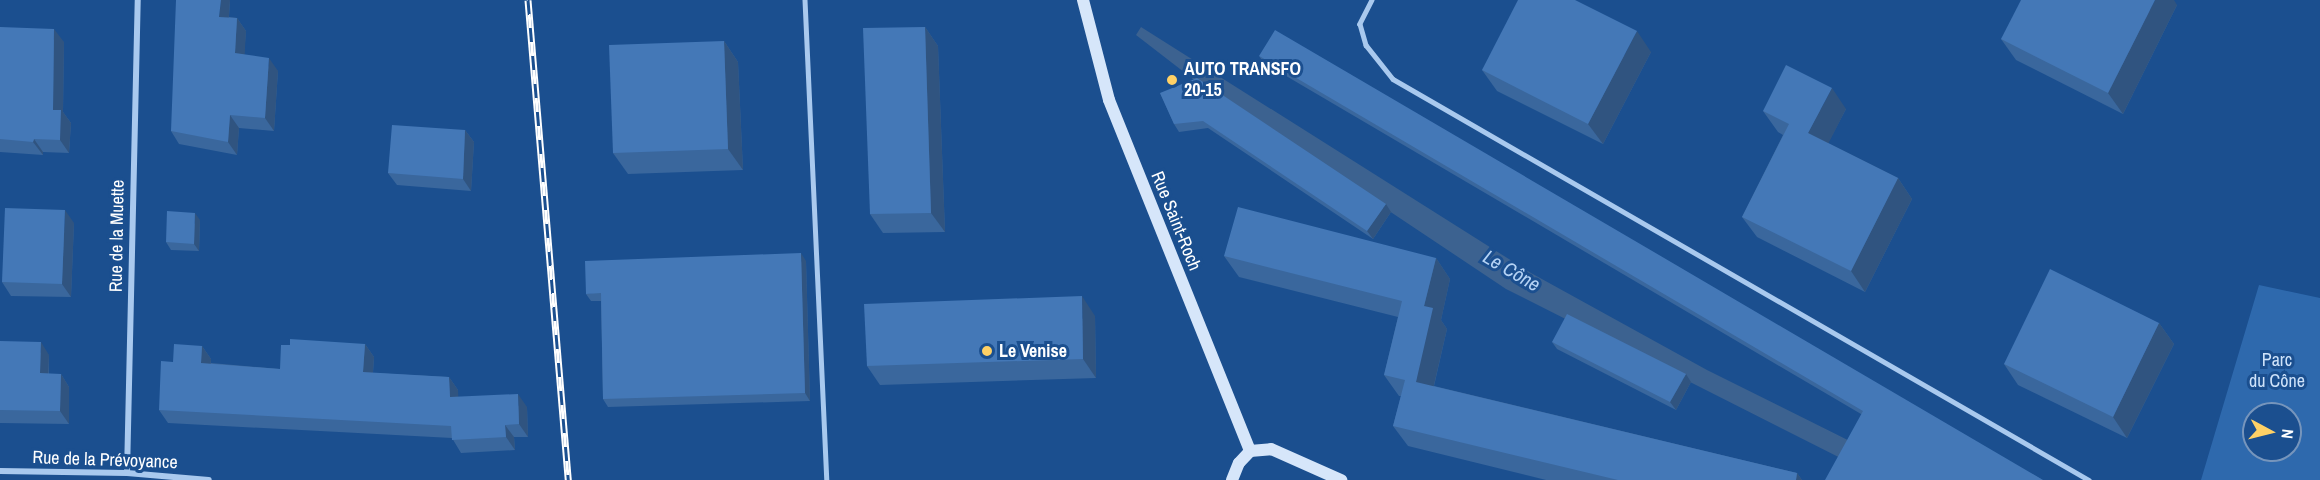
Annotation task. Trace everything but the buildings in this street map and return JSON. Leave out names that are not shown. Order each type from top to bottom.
[{"type":"street","name":"Rue de la Muette","points":[[127,473],[138,0]]},
{"type":"street","name":"Rue Saint-Roch","points":[[1083,0],[1109,100],[1250,451]]},
{"type":"street","points":[[1229,480],[1239,463],[1250,451],[1283,451],[1341,480]]},
{"type":"street","name":"Rue de la Prévoyance","points":[[0,471],[127,473],[209,480]]},
{"type":"lane","points":[[805,0],[827,480]]},
{"type":"lane","points":[[1372,0],[1360,24],[1366,45],[1394,79],[2089,480]]},
{"type":"green space","name":"Parc du Cône","points":[[2259,285],[2320,298],[2320,480],[2201,480]]},
{"type":"water","name":"Le Cône","points":[[1141,27],[1531,273],[1707,370],[1928,480],[1884,480],[1506,289],[1202,86],[1136,35]]},
{"type":"railway","points":[[528,0],[568,480]]},
{"type":"place","name":"AUTO TRANSFO 20-15","points":[[1172,80]]},
{"type":"place","name":"Le Venise","points":[[987,351]]}]
